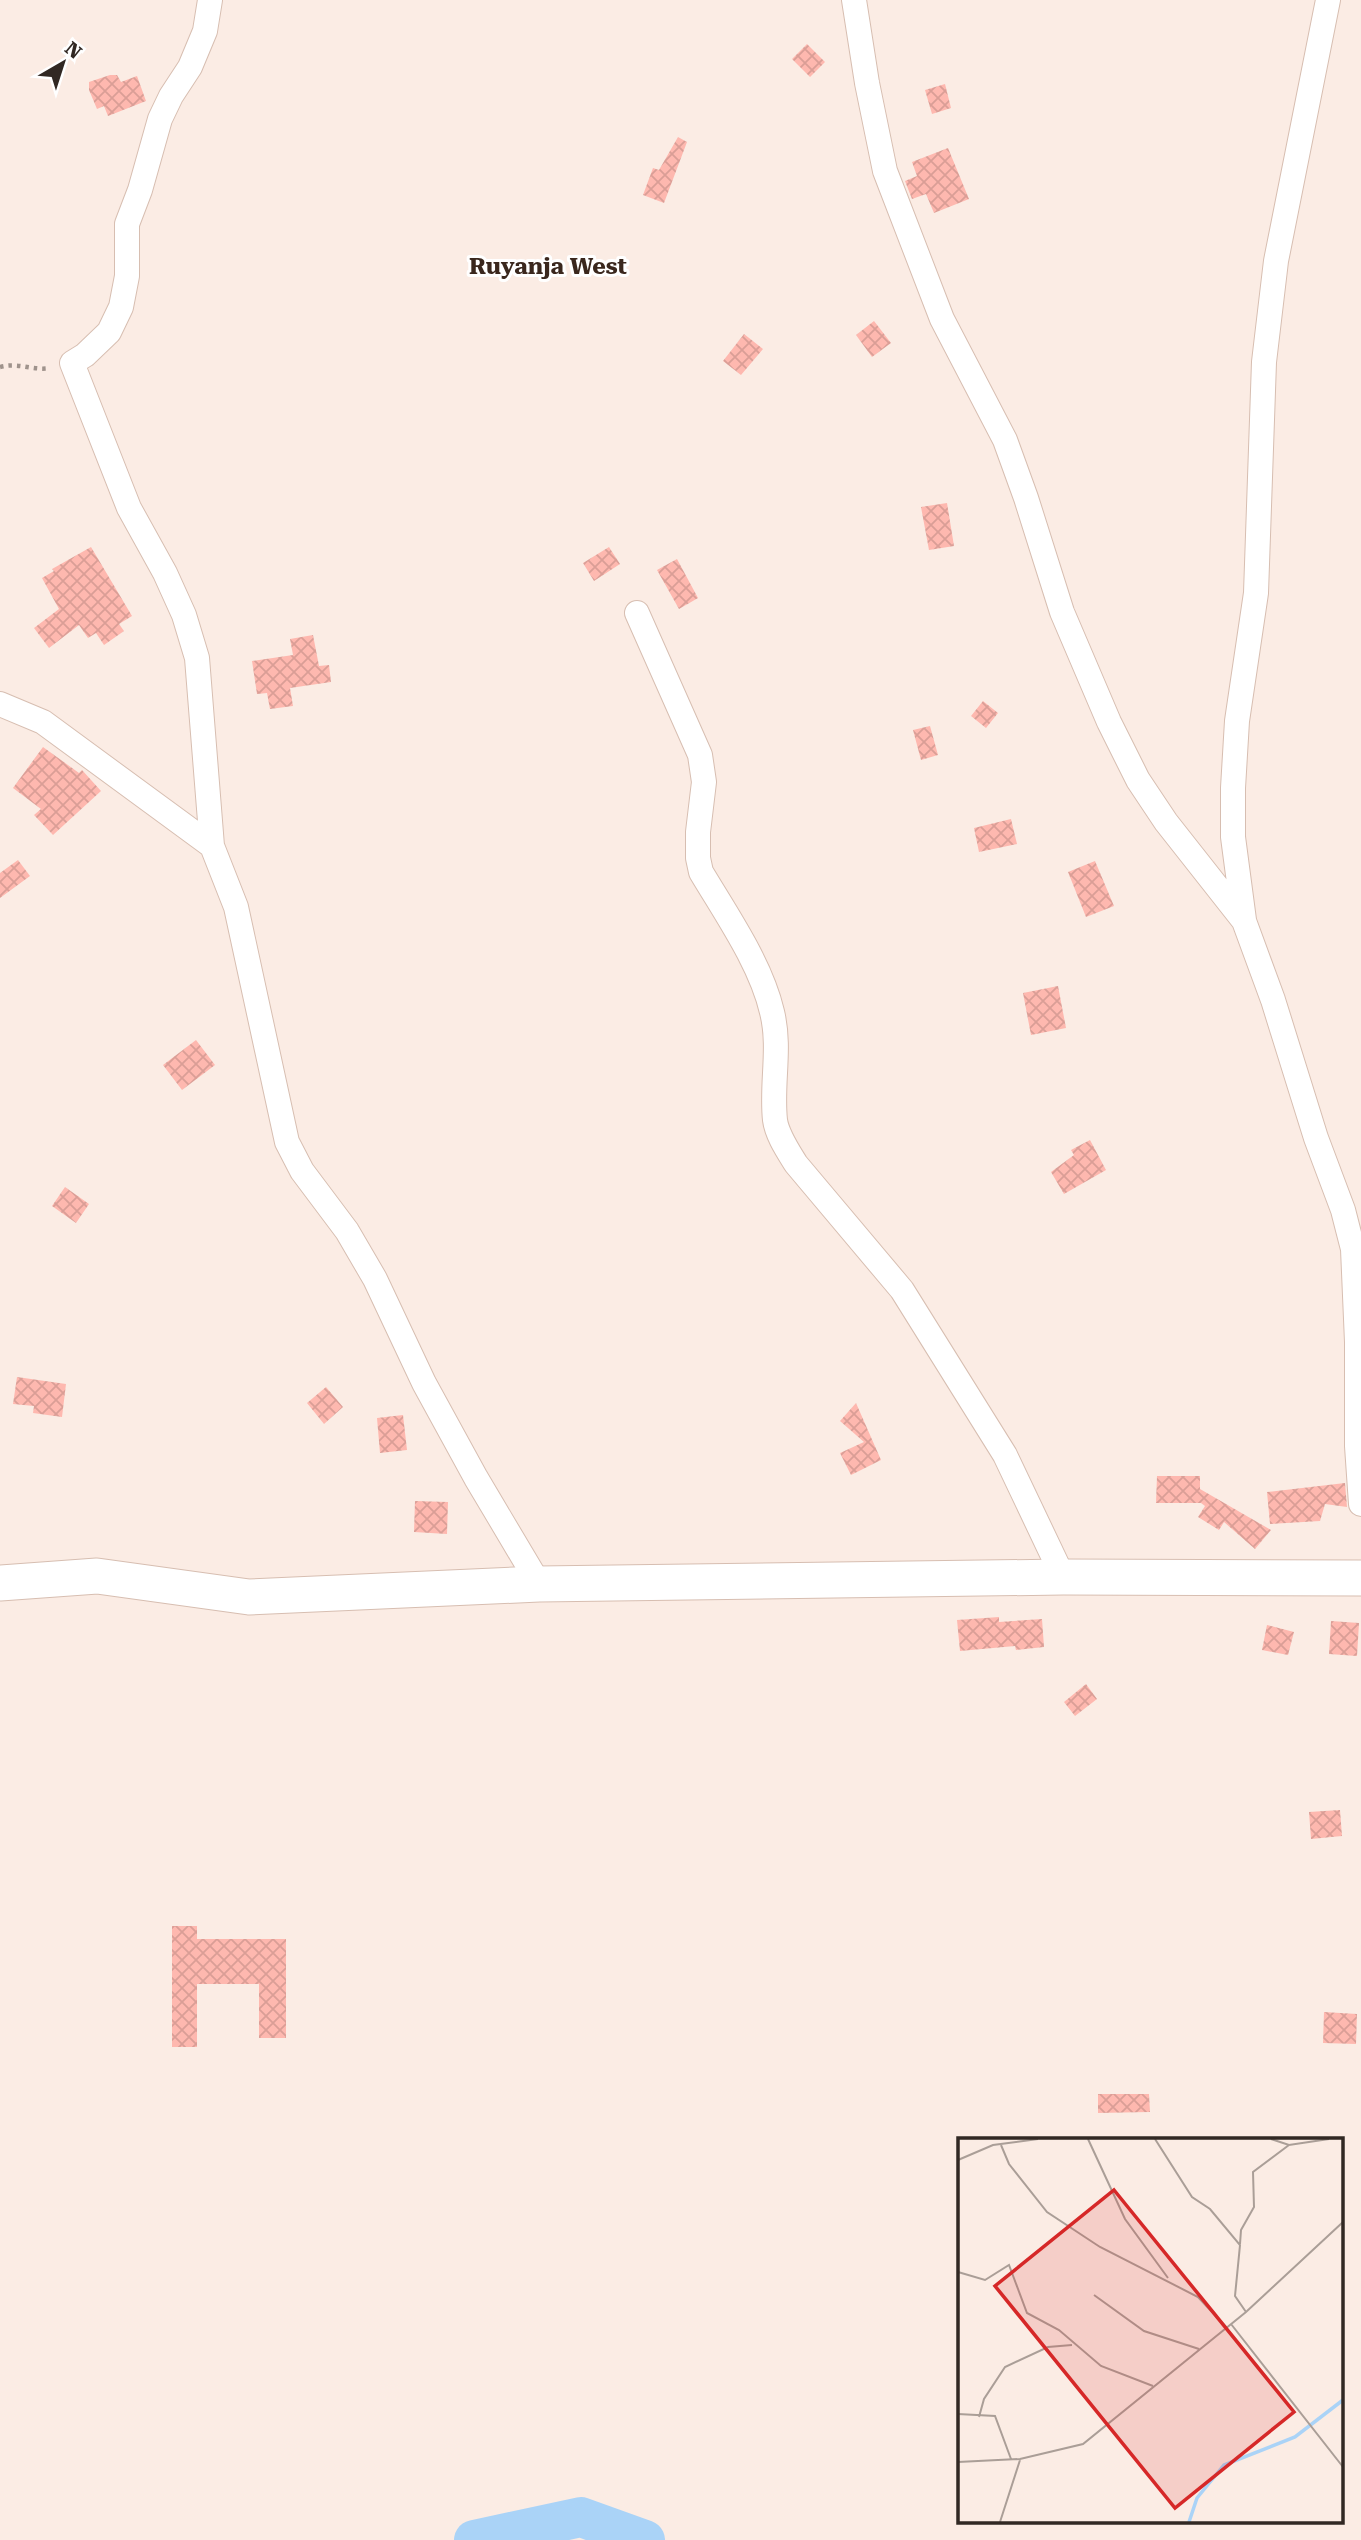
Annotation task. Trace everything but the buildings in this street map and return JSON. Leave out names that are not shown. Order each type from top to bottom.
[{"type":"main road","points":[[0,1583],[97,1576],[249,1597],[540,1584],[1062,1577],[1361,1578]]},
{"type":"street","points":[[210,0],[205,32],[190,67],[160,119],[140,190],[127,224],[127,276],[121,307],[109,332],[85,355],[72,363],[130,508],[184,614],[197,657],[212,846],[236,907],[287,1142],[302,1171],[347,1231],[375,1279],[424,1383],[476,1478],[540,1584]]},
{"type":"street","points":[[854,0],[867,83],[885,170],[942,318],[1005,440],[1062,612],[1109,722],[1139,780],[1166,822],[1244,921]]},
{"type":"street","points":[[1328,0],[1276,261],[1264,362],[1256,593],[1237,721],[1233,837],[1244,921],[1273,1000],[1316,1138],[1343,1210],[1353,1249],[1357,1342],[1357,1446],[1361,1504]]},
{"type":"street","points":[[636,613],[700,755],[704,782],[698,832],[701,872],[755,968],[772,1011],[776,1045],[775,1122],[783,1143],[796,1164],[902,1290],[1005,1455],[1062,1577]]},
{"type":"street","points":[[0,704],[43,722],[212,846]]},
{"type":"path","points":[[0,367],[14,363],[44,369],[72,363]]},
{"type":"waterway","points":[[474,2540],[581,2517],[645,2540]]},
{"type":"district","name":"Ruyanja West","points":[[548,266]]}]
